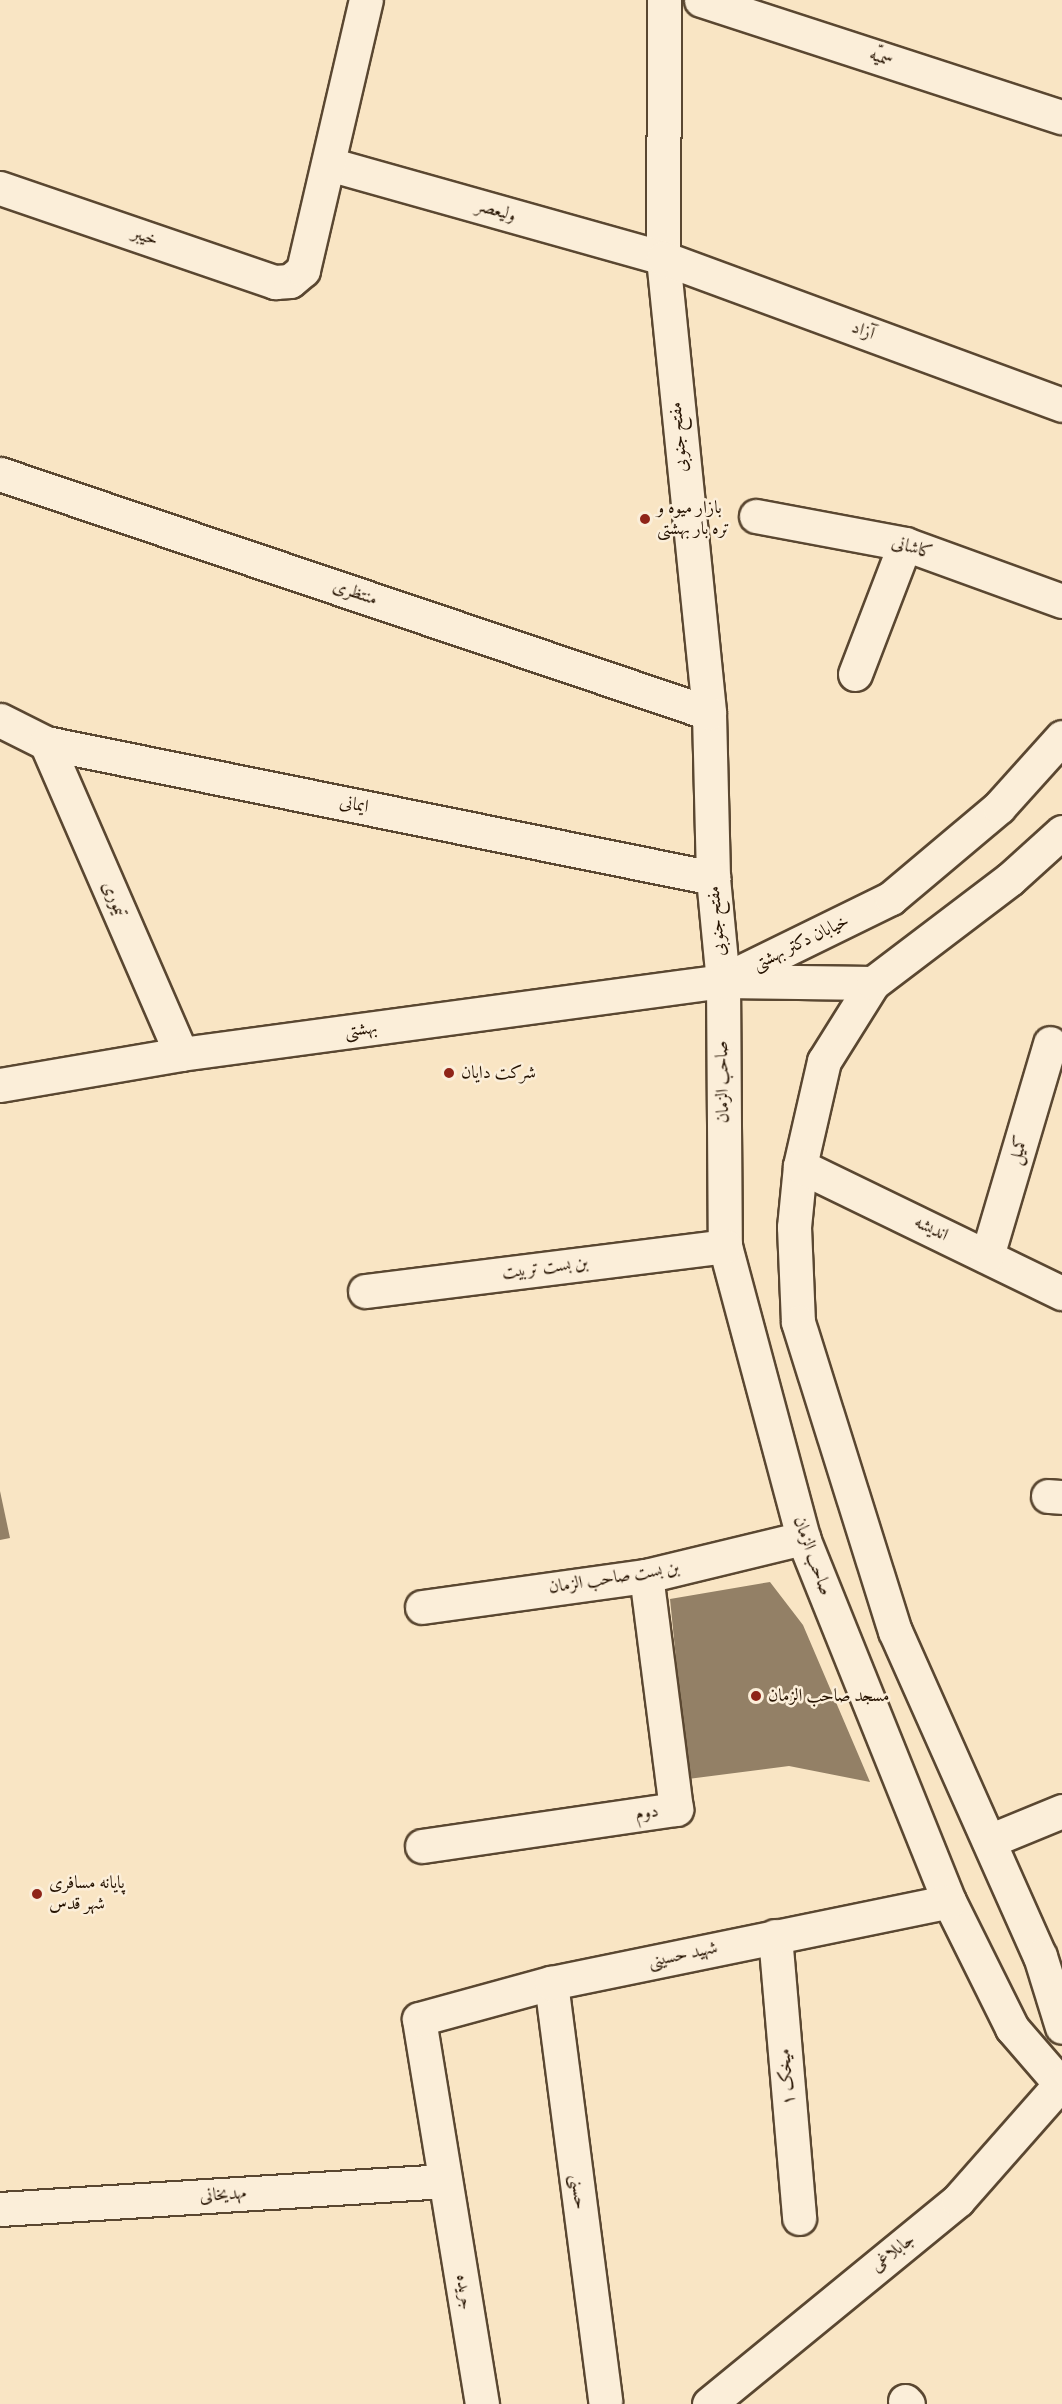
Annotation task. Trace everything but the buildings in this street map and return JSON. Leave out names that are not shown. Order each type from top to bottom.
[{"type":"street","points":[[329,164],[366,0]]},
{"type":"street","name":"مفتح جنوبی","points":[[664,0],[663,258],[709,713],[713,878],[723,981]]},
{"type":"street","name":"سمیّه","points":[[701,0],[1062,117]]},
{"type":"street","name":"ولیعصر","points":[[329,164],[663,258]]},
{"type":"street","name":"خیبر","points":[[0,188],[275,282],[290,281],[303,270],[329,164]]},
{"type":"street","name":"آزاد","points":[[663,258],[1062,405]]},
{"type":"street","name":"منتظری","points":[[0,474],[709,713]]},
{"type":"street","name":"کاشانی","points":[[756,516],[905,544],[1062,601]]},
{"type":"street","points":[[855,674],[905,544]]},
{"type":"street","name":"ایمانی","points":[[0,720],[46,743],[713,878]]},
{"type":"street","name":"خیابان دکتر بهشتی","points":[[723,981],[891,898],[999,807],[1062,738]]},
{"type":"street","name":"تیموری","points":[[46,743],[181,1054]]},
{"type":"street","points":[[1062,832],[1010,879],[873,983],[824,1061],[800,1166],[794,1227],[798,1322],[895,1631],[1040,1956],[1062,2027]]},
{"type":"street","name":"خیابان دکتر بهشتی","points":[[723,981],[873,983]]},
{"type":"street","name":"بهشتی","points":[[0,1085],[181,1054],[723,981]]},
{"type":"street","name":"صاحب الزمان","points":[[723,981],[725,1246],[803,1538],[949,1901],[1012,2028],[1062,2081]]},
{"type":"street","name":"کمیل","points":[[987,1256],[1050,1043]]},
{"type":"street","name":"اندیشه","points":[[800,1166],[1062,1293]]},
{"type":"street","name":"بن بست تربیت","points":[[365,1291],[725,1246]]},
{"type":"street","name":"بن بست صاحب الزمان","points":[[422,1607],[646,1576],[803,1538]]},
{"type":"street","name":"دوم","points":[[422,1846],[676,1809],[646,1576]]},
{"type":"street","points":[[989,1841],[1062,1811]]},
{"type":"street","name":"شهید حسینی","points":[[419,2019],[551,1983],[949,1901]]},
{"type":"street","name":"میخک ۱","points":[[775,1936],[800,2218]]},
{"type":"street","name":"حسنی","points":[[551,1983],[605,2401]]},
{"type":"street","name":"جریده","points":[[419,2019],[482,2404]]},
{"type":"street","name":"جابلاغی","points":[[709,2404],[958,2200],[1062,2081]]},
{"type":"street","name":"مهدیخانی","points":[[0,2209],[445,2181]]},
{"type":"place","name":"بازار میوه و تره بار بهشتی","points":[[645,519]]},
{"type":"place","name":"شرکت دایان","points":[[449,1073]]},
{"type":"place","name":"مسجد صاحب الزمان","points":[[756,1696]]},
{"type":"place","name":"پایانه مسافری شهر قدس","points":[[37,1894]]}]
